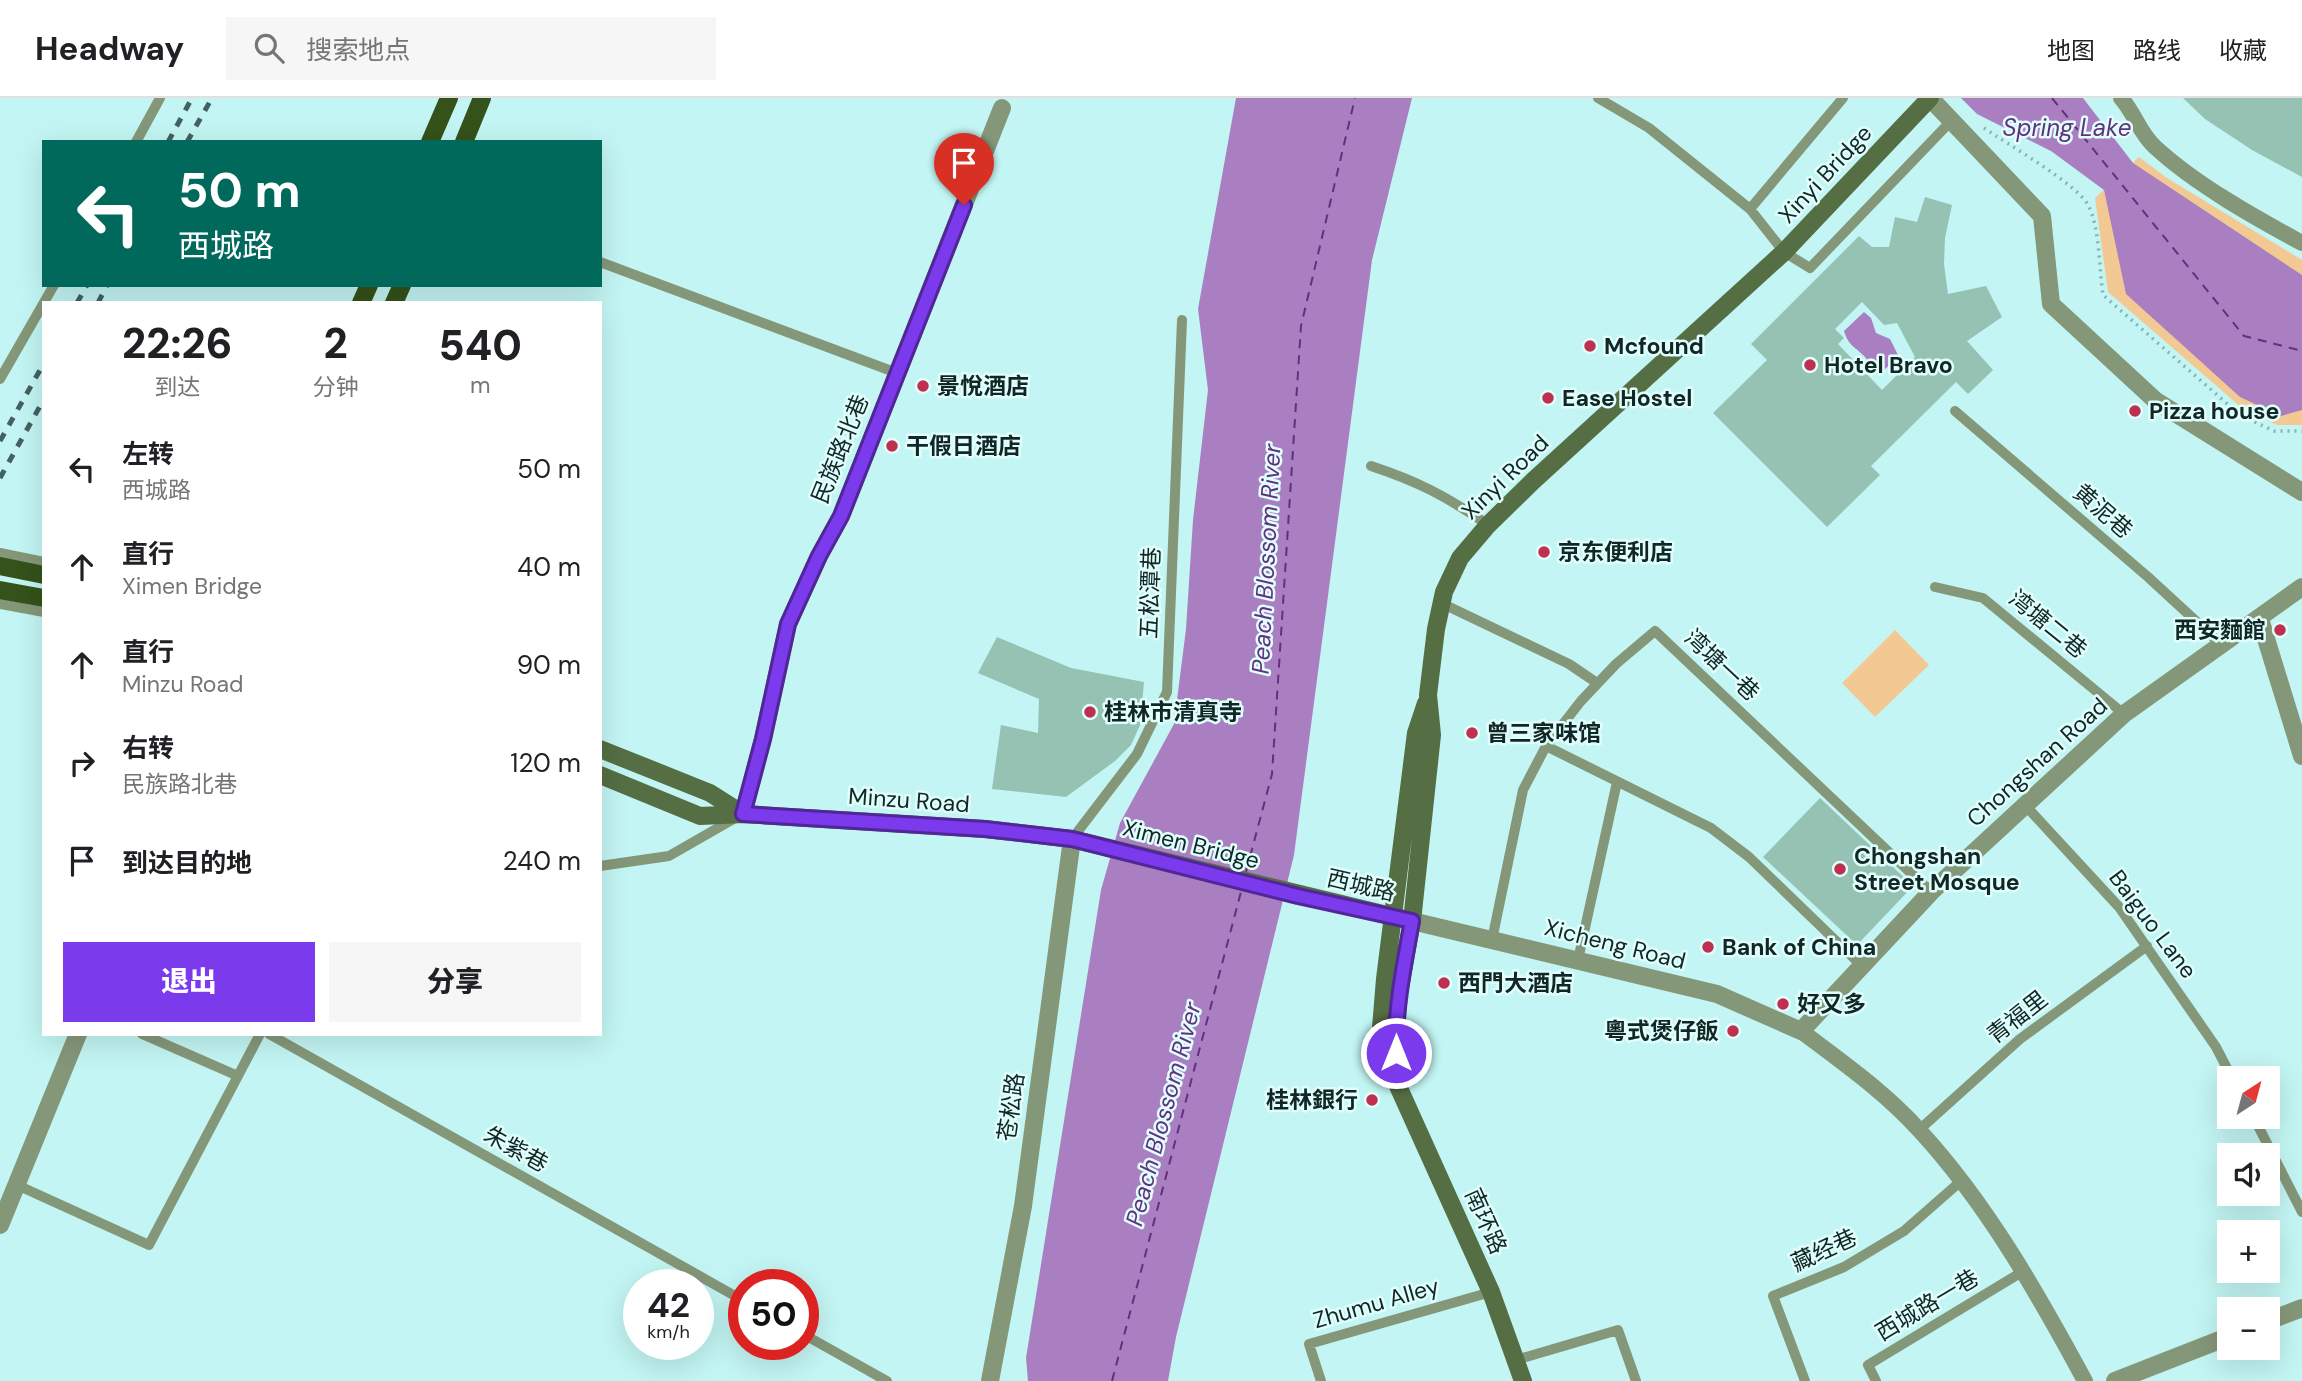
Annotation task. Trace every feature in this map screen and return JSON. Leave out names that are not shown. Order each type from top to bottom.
[{"type":"main road","points":[[431,140],[449,98]]},
{"type":"main road","points":[[465,140],[482,98]]},
{"type":"main road","name":"Xinyi Bridge","points":[[1784,252],[1930,98]]},
{"type":"main road","name":"Xinyi Road","points":[[1428,695],[1441,603],[1460,558],[1488,525],[1784,252]]},
{"type":"main road","points":[[0,566],[42,575]]},
{"type":"main road","points":[[0,590],[42,598]]},
{"type":"main road","name":"南环路","points":[[1428,695],[1416,733],[1393,918],[1381,1028],[1384,1055],[1491,1292],[1523,1381]]},
{"type":"main road","name":"南环路","points":[[1397,1084],[1396,1017],[1412,921],[1432,735],[1428,695]]},
{"type":"main road","name":"Minzu Road","points":[[602,750],[710,793],[743,814]]},
{"type":"main road","name":"Minzu Road","points":[[602,776],[701,816],[743,814],[985,829],[1072,839]]},
{"type":"main road","name":"Ximen Bridge","points":[[1072,839],[1298,896]]},
{"type":"main road","name":"西城路","points":[[1298,896],[1412,921]]},
{"type":"street","points":[[1930,98],[2042,216],[2051,304],[2156,401],[2302,492]]},
{"type":"street","points":[[2121,98],[2152,146],[2249,213],[2302,243]]},
{"type":"street","name":"民族路北巷","points":[[743,814],[763,739],[788,624],[819,556],[841,516],[1004,103]]},
{"type":"street","name":"Chongshan Road","points":[[1801,1031],[1931,892],[2124,714],[2302,587]]},
{"type":"street","points":[[2260,619],[2302,756]]},
{"type":"street","name":"苍松路","points":[[990,1381],[1023,1206],[1072,839]]},
{"type":"street","name":"Xicheng Road","points":[[1412,921],[1717,993],[1801,1031]]},
{"type":"street","points":[[1801,1031],[1866,1080],[1919,1130],[1961,1181],[2022,1272],[2085,1381]]},
{"type":"street","points":[[0,1225],[77,1036]]},
{"type":"street","points":[[2280,1316],[2302,1308]]},
{"type":"street","points":[[2115,1381],[2217,1341]]},
{"type":"lane","points":[[137,140],[160,98]]},
{"type":"lane","points":[[1598,98],[1649,128],[1750,209],[1784,252],[1810,268],[1952,120]]},
{"type":"lane","points":[[1750,209],[1843,98]]},
{"type":"lane","points":[[602,263],[897,373]]},
{"type":"lane","points":[[0,379],[42,306]]},
{"type":"lane","name":"五松潭巷","points":[[1072,839],[1137,754],[1167,692],[1182,320]]},
{"type":"lane","name":"黄泥巷","points":[[1955,411],[2148,577],[2222,645]]},
{"type":"lane","points":[[1371,466],[1410,479],[1453,500],[1488,525]]},
{"type":"lane","points":[[0,553],[42,562]]},
{"type":"lane","name":"湾塘二巷","points":[[1935,587],[1983,598],[2124,714]]},
{"type":"lane","points":[[1441,603],[1569,664],[1597,683]]},
{"type":"lane","points":[[0,604],[42,612]]},
{"type":"lane","name":"湾塘一巷","points":[[1492,940],[1523,790],[1546,747],[1597,683],[1655,631],[1931,892]]},
{"type":"lane","points":[[1546,747],[1711,828],[1749,857],[1862,966]]},
{"type":"lane","points":[[1578,960],[1617,782]]},
{"type":"lane","name":"Baiguo Lane","points":[[2025,806],[2119,907],[2216,1047],[2226,1066]]},
{"type":"lane","points":[[602,866],[669,856],[743,814]]},
{"type":"lane","name":"青福里","points":[[1919,1130],[2020,1039],[2147,946]]},
{"type":"lane","points":[[147,1036],[237,1076]]},
{"type":"lane","points":[[17,1185],[149,1245],[259,1036]]},
{"type":"lane","name":"朱紫巷","points":[[273,1036],[728,1292]]},
{"type":"lane","points":[[2260,1129],[2302,1212]]},
{"type":"lane","name":"藏经巷","points":[[1805,1381],[1773,1296],[1844,1268],[1904,1231],[1961,1181]]},
{"type":"lane","name":"西城路一巷","points":[[1876,1381],[1868,1365],[2022,1272]]},
{"type":"lane","name":"Zhumu Alley","points":[[1321,1381],[1308,1344],[1491,1292]]},
{"type":"lane","points":[[1516,1360],[1618,1330],[1636,1381]]},
{"type":"lane","points":[[819,1343],[887,1381]]},
{"type":"path","points":[[1974,121],[2075,190],[2088,203],[2094,219],[2102,295],[2240,415],[2274,431],[2302,431]]},
{"type":"shaded area","points":[[2139,157],[2167,178],[2302,260],[2302,425],[2277,425],[2242,408],[2108,292],[2095,198]]},
{"type":"shaded area","points":[[1895,630],[1929,665],[1875,717],[1842,683]]},
{"type":"water","name":"Peach Blossom River","points":[[1236,98],[1412,98],[1372,260],[1294,855],[1176,1337],[1168,1381],[1028,1381],[1026,1358],[1101,890],[1120,823],[1174,724],[1186,629],[1193,520],[1208,390],[1198,309]]},
{"type":"water","name":"Spring Lake","points":[[1961,98],[2083,98],[2133,163],[2302,275],[2302,410],[2281,416],[2240,397],[2126,294],[2104,190],[2051,151],[1977,114]]},
{"type":"water","points":[[1864,312],[1871,318],[1876,333],[1890,339],[1899,357],[1878,375],[1850,343],[1844,331]]},
{"type":"building","points":[[2183,98],[2302,98],[2302,177],[2252,150],[2205,119]]},
{"type":"building","name":"Hotel Bravo","points":[[1925,197],[1952,205],[1945,238],[1944,264],[1948,294],[1986,286],[2002,317],[1967,341],[1993,370],[1968,394],[1956,382],[1871,466],[1880,475],[1827,527],[1713,413],[1767,360],[1751,344],[1859,236],[1872,247],[1889,247],[1895,217],[1917,222]],"holes":[[[1862,302],[1884,325],[1897,323],[1915,357],[1882,390],[1838,344],[1844,338],[1835,329]]]},
{"type":"building","name":"桂林市清真寺","points":[[997,637],[1071,668],[1144,682],[1140,725],[1131,745],[1115,761],[1066,797],[992,789],[1001,725],[1038,733],[1039,699],[978,673]]},
{"type":"building","name":"Chongshan Street Mosque","points":[[1820,798],[1913,886],[1857,945],[1763,857]]},
{"type":"ferry route","points":[[1246,872],[1272,774],[1301,326],[1355,98]]},
{"type":"ferry route","points":[[2052,98],[2244,336],[2302,351]]},
{"type":"ferry route","points":[[1112,1381],[1242,888]]},
{"type":"railway","points":[[169,140],[192,98]]},
{"type":"railway","points":[[188,140],[212,98]]},
{"type":"railway","points":[[78,301],[86,287]]},
{"type":"railway","points":[[99,301],[106,287]]},
{"type":"railway","points":[[0,441],[42,367]]},
{"type":"railway","points":[[0,478],[42,403]]},
{"type":"place","name":"Mcfound","points":[[1590,346]]},
{"type":"place","name":"Hotel Bravo","points":[[1810,365]]},
{"type":"place","name":"景悅酒店","points":[[923,386]]},
{"type":"place","name":"Ease Hostel","points":[[1548,398]]},
{"type":"place","name":"Pizza house","points":[[2135,411]]},
{"type":"place","name":"干假日酒店","points":[[892,446]]},
{"type":"place","name":"京东便利店","points":[[1544,552]]},
{"type":"place","name":"西安麵館","points":[[2280,630]]},
{"type":"place","name":"桂林市清真寺","points":[[1090,712]]},
{"type":"place","name":"曾三家味馆","points":[[1472,733]]},
{"type":"place","name":"Chongshan Street Mosque","points":[[1840,869]]},
{"type":"place","name":"Bank of China","points":[[1708,947]]},
{"type":"place","name":"西門大酒店","points":[[1444,983]]},
{"type":"place","name":"好又多","points":[[1783,1004]]},
{"type":"place","name":"粵式煲仔飯","points":[[1733,1031]]},
{"type":"place","name":"桂林銀行","points":[[1372,1100]]},
{"type":"route","points":[[964,205],[841,516],[819,556],[788,624],[763,739],[743,814],[985,829],[1072,839],[1298,896],[1412,921],[1399,993],[1395,1029],[1396,1053]]}]
